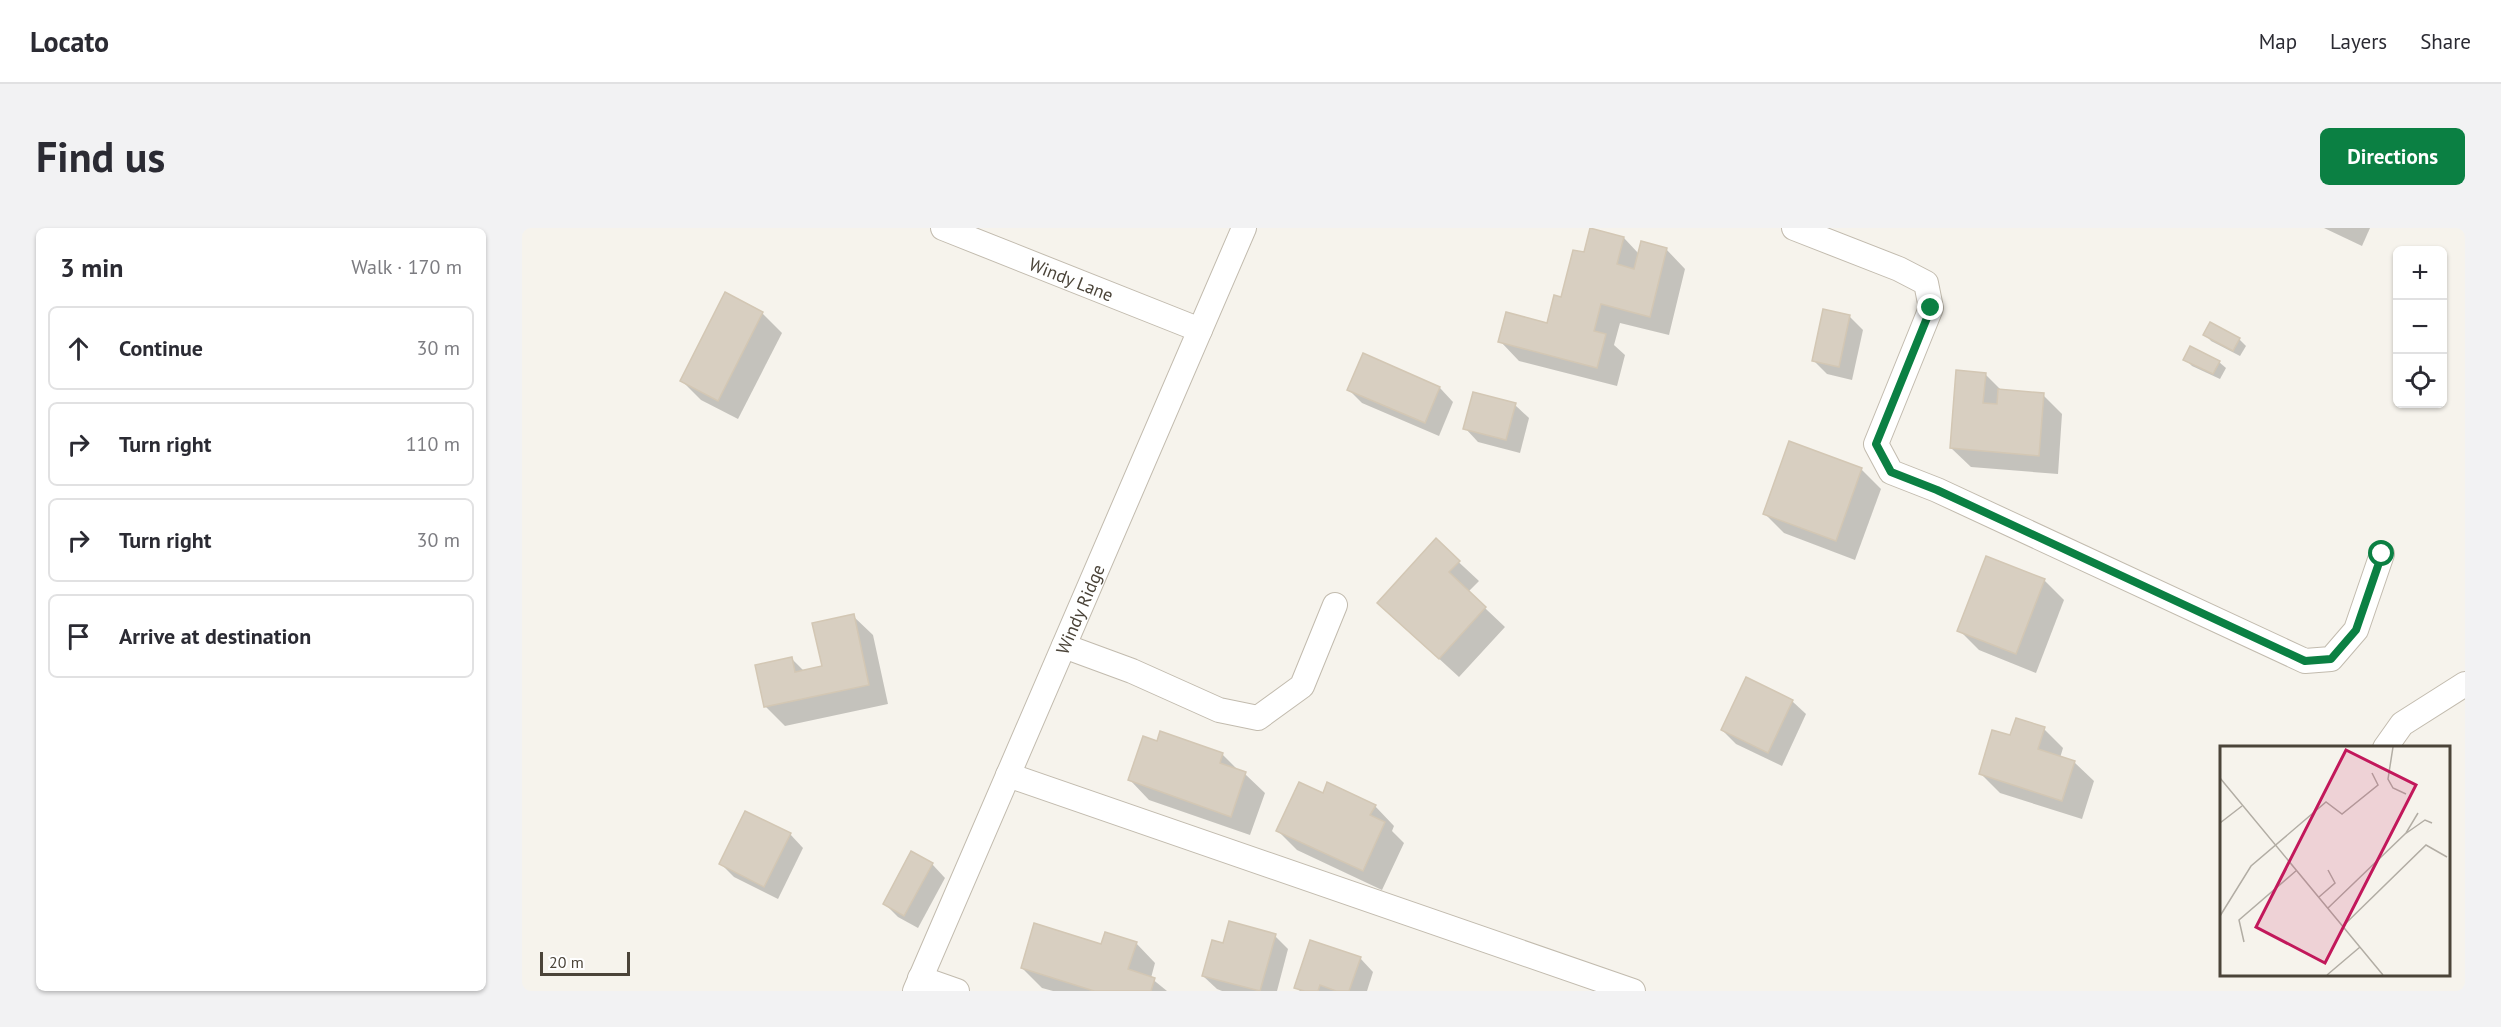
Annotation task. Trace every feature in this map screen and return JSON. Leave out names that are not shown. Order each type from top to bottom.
[{"type":"street","name":"Windy Lane","points":[[943,228],[1200,330]]},
{"type":"street","name":"Windy Ridge","points":[[917,985],[1244,228]]},
{"type":"street","points":[[1794,228],[1899,269],[1926,283],[1931,308],[1876,444],[1891,472],[1937,490],[2305,661],[2331,659],[2356,630],[2382,554]]},
{"type":"street","points":[[1064,646],[1132,671],[1219,710],[1258,718],[1302,686],[1335,605]]},
{"type":"street","points":[[2386,746],[2402,724],[2465,684]]},
{"type":"street","points":[[1008,775],[1633,991]]},
{"type":"street","points":[[917,985],[957,991]]},
{"type":"building","points":[[1590,228],[1624,237],[1617,264],[1634,269],[1641,241],[1667,248],[1650,317],[1601,304],[1594,331],[1606,334],[1597,368],[1498,342],[1506,312],[1547,323],[1554,295],[1561,297],[1573,250],[1584,252]]},
{"type":"building","points":[[725,292],[763,312],[718,401],[680,381]]},
{"type":"building","points":[[1823,309],[1850,315],[1839,367],[1812,361]]},
{"type":"building","points":[[2210,322],[2240,338],[2233,351],[2203,335]]},
{"type":"building","points":[[2190,346],[2220,361],[2213,374],[2183,360]]},
{"type":"building","points":[[1363,353],[1440,387],[1425,423],[1347,390]]},
{"type":"building","points":[[1956,370],[1986,373],[1983,403],[1997,404],[1998,389],[2044,393],[2039,456],[1950,448]]},
{"type":"building","points":[[1473,392],[1516,403],[1506,440],[1463,429]]},
{"type":"building","points":[[1789,441],[1862,468],[1836,541],[1763,514]]},
{"type":"building","points":[[1436,538],[1460,561],[1449,572],[1486,607],[1439,659],[1377,603]]},
{"type":"building","points":[[1986,556],[2045,579],[2016,654],[1957,631]]},
{"type":"building","points":[[854,614],[869,685],[764,707],[755,665],[792,657],[795,672],[822,666],[812,623]]},
{"type":"building","points":[[1746,677],[1793,700],[1768,753],[1721,730]]},
{"type":"building","points":[[2016,718],[2045,727],[2038,749],[2075,761],[2062,801],[1979,774],[1992,730],[2010,735]]},
{"type":"building","points":[[1160,731],[1223,753],[1220,763],[1246,772],[1231,817],[1128,780],[1143,736],[1157,741]]},
{"type":"building","points":[[1299,782],[1323,793],[1327,782],[1376,805],[1370,815],[1385,822],[1363,871],[1276,831]]},
{"type":"building","points":[[745,811],[791,833],[764,887],[719,864]]},
{"type":"building","points":[[911,851],[933,863],[904,916],[883,904]]},
{"type":"building","points":[[1229,921],[1276,934],[1260,991],[1202,976],[1212,940],[1223,943]]},
{"type":"building","points":[[1034,923],[1101,944],[1105,932],[1137,942],[1128,969],[1155,978],[1151,991],[1094,991],[1021,968]]},
{"type":"building","points":[[1310,940],[1361,957],[1349,991],[1336,991],[1320,985],[1318,991],[1294,988]]},
{"type":"route","points":[[1931,308],[1876,444],[1891,472],[1937,490],[2305,661],[2331,659],[2356,630],[2382,554]]}]
